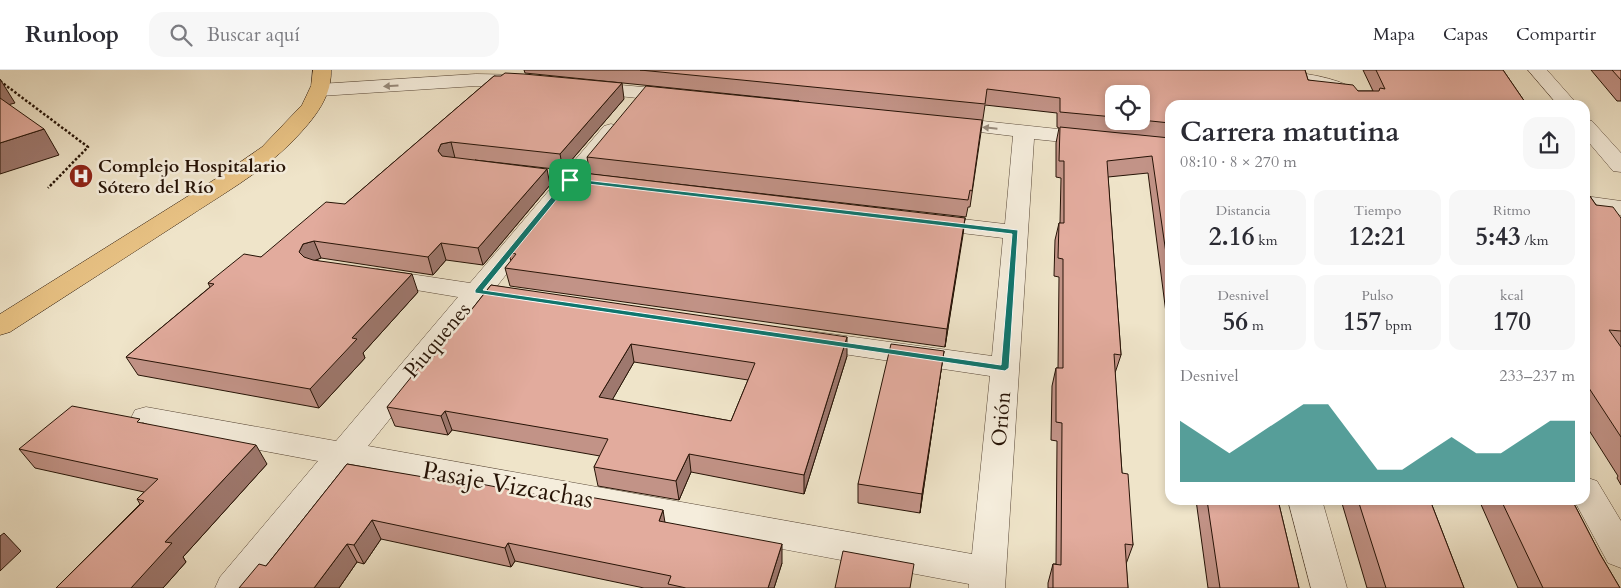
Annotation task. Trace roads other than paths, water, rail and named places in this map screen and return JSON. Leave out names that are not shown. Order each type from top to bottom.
[{"type":"main road","points":[[0,326],[252,164],[294,128],[306,114],[321,80]]},
{"type":"street","points":[[1240,70],[1311,78],[1326,73],[1356,92],[1360,100]]},
{"type":"street","points":[[1537,70],[1564,100]]},
{"type":"street","points":[[321,80],[476,80],[555,84],[691,98]]},
{"type":"street","name":"Piuquenes","points":[[233,588],[478,291],[581,181],[642,93]]},
{"type":"street","points":[[926,122],[1165,146]]},
{"type":"street","name":"Orión","points":[[988,580],[1024,131]]},
{"type":"street","points":[[1590,131],[1621,166]]},
{"type":"street","points":[[541,176],[581,181]]},
{"type":"street","points":[[1590,204],[1621,208]]},
{"type":"street","points":[[907,219],[1016,232]]},
{"type":"street","points":[[350,273],[546,301]]},
{"type":"street","points":[[790,337],[1005,368]]},
{"type":"street","name":"Pasaje Vizcachas","points":[[146,418],[343,454],[988,580]]},
{"type":"street","points":[[1590,499],[1621,553]]},
{"type":"street","points":[[1306,505],[1329,588]]},
{"type":"place","name":"Complejo Hospitalario Sótero del Río","points":[[81,176]]}]
